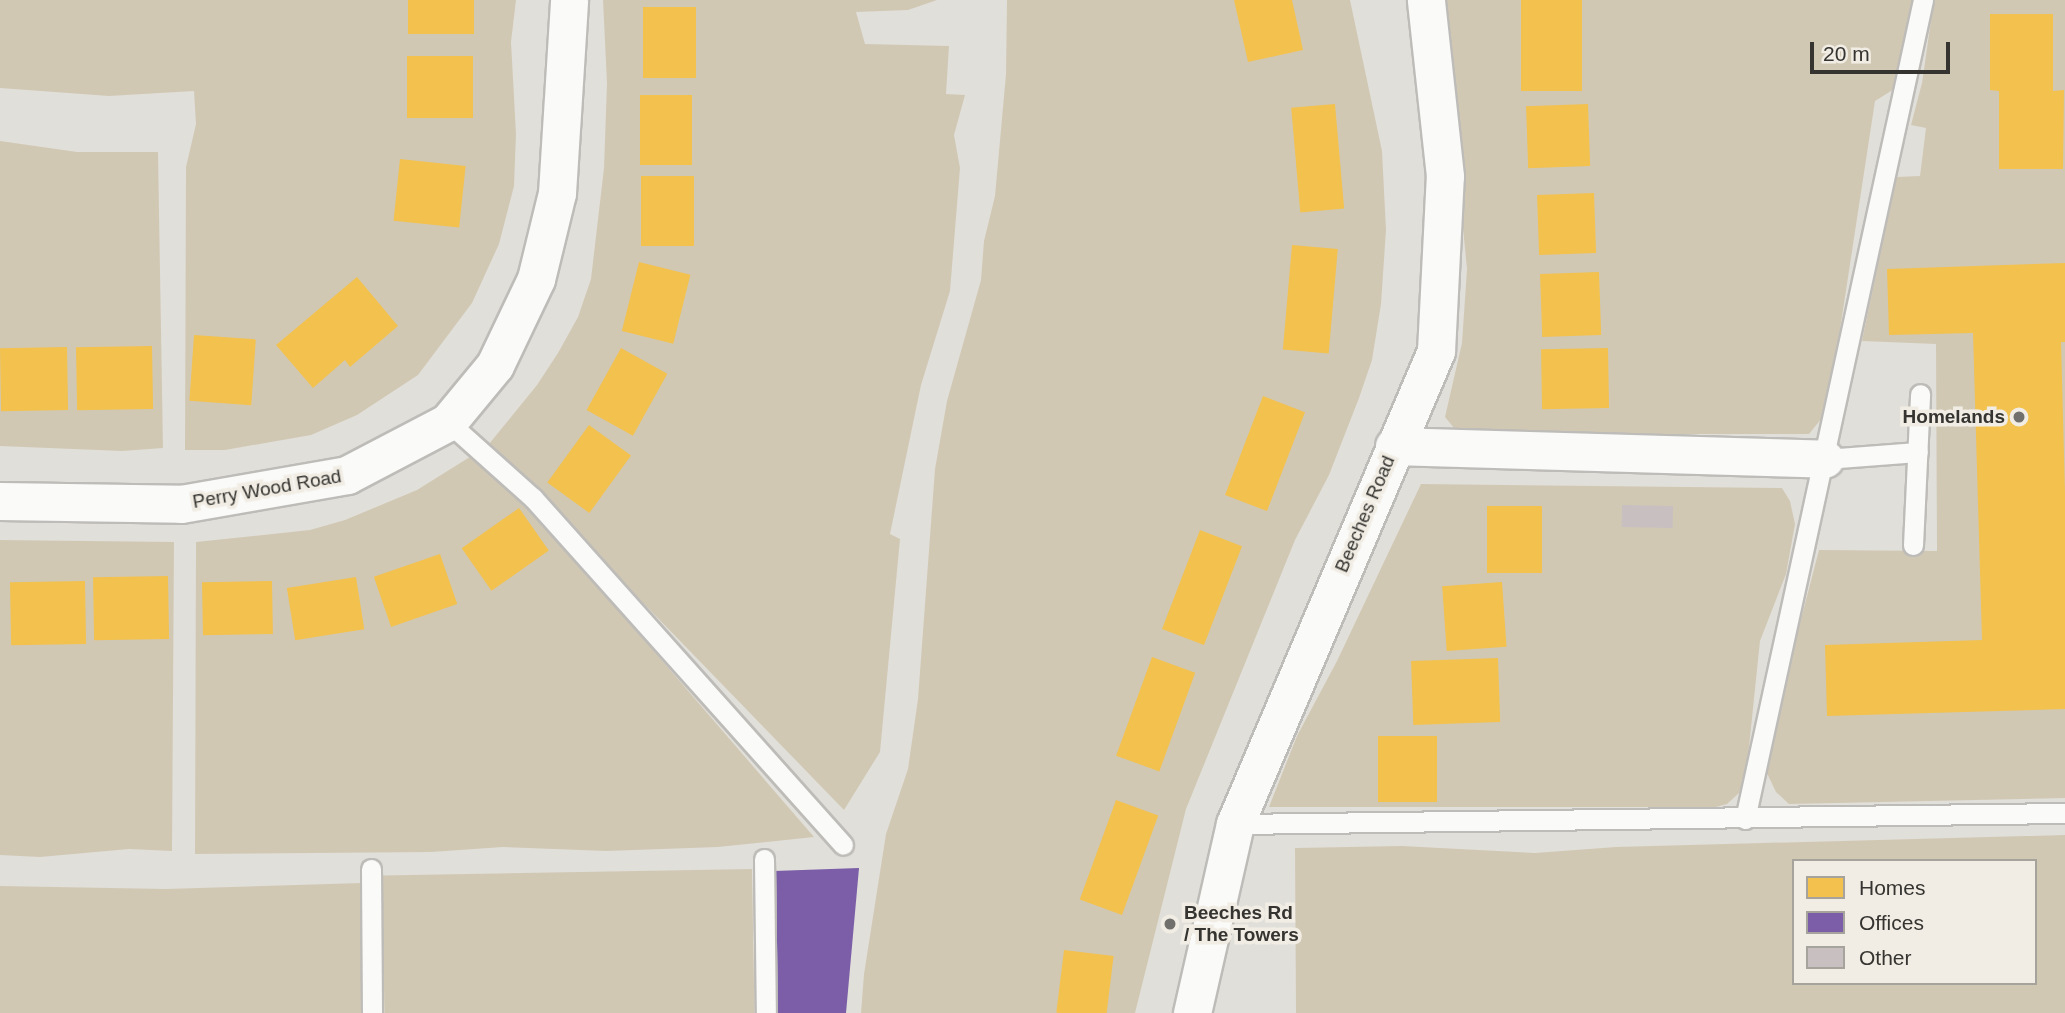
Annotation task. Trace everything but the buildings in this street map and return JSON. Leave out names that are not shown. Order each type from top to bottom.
[{"type":"street","name":"Perry Wood Road","points":[[0,501],[181,504],[347,475],[448,422],[495,365],[536,279],[557,193],[569,0]]},
{"type":"street","name":"Beeches Road","points":[[1192,1013],[1235,824],[1436,351],[1445,176],[1426,0]]},
{"type":"street","points":[[1394,446],[1825,459]]},
{"type":"lane","points":[[1745,819],[1923,0]]},
{"type":"lane","points":[[1913,545],[1920,394]]},
{"type":"lane","points":[[448,422],[533,498],[843,845]]},
{"type":"lane","points":[[1825,459],[1918,452]]},
{"type":"lane","points":[[1235,824],[2065,813]]},
{"type":"lane","points":[[764,859],[766,1013]]},
{"type":"lane","points":[[371,869],[372,1013]]},
{"type":"shaded area","points":[[0,0],[516,0],[511,42],[516,134],[514,186],[499,244],[472,303],[418,375],[357,415],[311,435],[225,450],[185,450],[186,167],[196,124],[194,91],[109,96],[0,88]]},
{"type":"shaded area","points":[[603,0],[937,0],[908,10],[856,12],[865,44],[949,46],[946,94],[965,95],[954,135],[960,168],[950,291],[921,385],[890,534],[900,539],[880,752],[844,810],[489,444],[537,385],[558,353],[578,317],[591,279],[604,168],[607,83]]},
{"type":"shaded area","points":[[1007,0],[1350,0],[1382,151],[1386,230],[1381,304],[1372,360],[1359,398],[1329,475],[1295,540],[1186,809],[1135,1013],[861,1013],[864,974],[886,834],[908,769],[918,699],[935,469],[947,401],[981,280],[984,241],[995,196],[1006,74]]},
{"type":"shaded area","points":[[1441,0],[1913,0],[1898,64],[1899,86],[1875,101],[1839,336],[1822,418],[1809,434],[1475,434],[1454,428],[1445,417],[1462,343],[1467,269]]},
{"type":"shaded area","points":[[1934,0],[2065,0],[2065,798],[1789,804],[1776,792],[1763,765],[1819,550],[1937,551],[1936,344],[1862,341],[1896,177],[1920,176],[1926,128],[1911,125],[1922,83]]},
{"type":"shaded area","points":[[0,141],[77,152],[158,152],[163,448],[122,451],[0,446]]},
{"type":"shaded area","points":[[473,455],[528,505],[814,837],[718,847],[606,851],[503,847],[431,852],[195,854],[196,542],[310,530],[345,520],[417,490]]},
{"type":"shaded area","points":[[1421,484],[1782,488],[1790,501],[1795,524],[1786,574],[1760,641],[1746,776],[1739,793],[1727,804],[1716,807],[1269,807],[1297,736],[1337,661]]},
{"type":"shaded area","points":[[0,540],[174,542],[172,851],[129,849],[40,857],[0,855]]},
{"type":"shaded area","points":[[2065,835],[2065,1013],[1296,1013],[1295,848],[1402,846],[1535,853],[1616,847]]},
{"type":"shaded area","points":[[752,869],[755,1013],[384,1013],[382,875]]},
{"type":"shaded area","points":[[362,883],[363,1013],[0,1013],[0,886],[166,889]]},
{"type":"place","name":"Homelands","points":[[2019,417]]},
{"type":"place","name":"Beeches Rd / The Towers","points":[[1170,924]]}]
